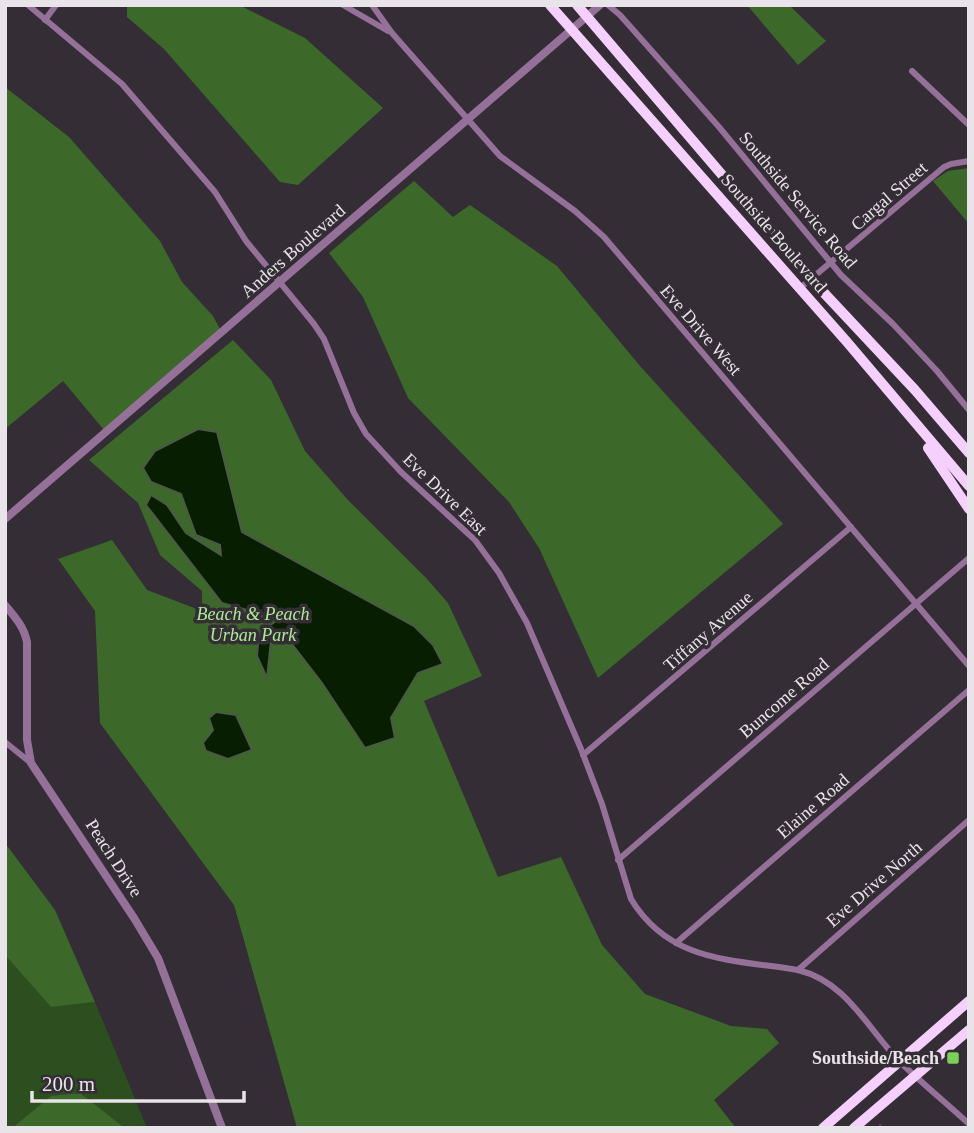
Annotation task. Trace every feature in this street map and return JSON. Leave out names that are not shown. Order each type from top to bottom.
[{"type":"highway","name":"Southside Boulevard","points":[[550,5],[969,486]]},
{"type":"highway","name":"Southside Boulevard","points":[[577,5],[811,279],[915,390],[969,453]]},
{"type":"highway","points":[[901,408],[969,509]]},
{"type":"highway","points":[[823,1128],[969,1001]]},
{"type":"highway","points":[[853,1128],[969,1030]]},
{"type":"street","name":"Eve Drive East","points":[[28,5],[102,65],[130,93],[215,191],[246,241],[324,339],[354,413],[366,434],[401,472],[474,540],[499,573],[527,623],[583,755],[602,804],[631,898],[653,929],[690,951],[714,959],[798,970],[818,977],[839,990],[899,1061],[969,1124]]},
{"type":"street","points":[[45,20],[56,5]]},
{"type":"street","points":[[343,5],[392,33]]},
{"type":"street","points":[[372,5],[392,33]]},
{"type":"street","name":"Anders Boulevard","points":[[5,519],[600,5]]},
{"type":"street","name":"Southside Service Road","points":[[608,5],[620,15],[719,127],[841,275],[931,364],[969,410]]},
{"type":"street","name":"Eve Drive West","points":[[392,33],[508,163],[575,211],[604,237],[969,666]]},
{"type":"street","points":[[912,71],[969,125]]},
{"type":"street","name":"Cargal Street","points":[[799,289],[944,167],[969,161]]},
{"type":"street","name":"Tiffany Avenue","points":[[583,755],[851,527]]},
{"type":"street","name":"Buncome Road","points":[[618,860],[969,558]]},
{"type":"street","name":"Peach Drive","points":[[5,606],[25,632],[27,740],[31,764],[158,958],[222,1128]]},
{"type":"street","name":"Elaine Road","points":[[676,943],[969,690]]},
{"type":"street","points":[[5,742],[31,764]]},
{"type":"street","name":"Eve Drive North","points":[[798,970],[969,820]]},
{"type":"green space","points":[[127,5],[239,5],[305,38],[383,108],[298,185],[280,182],[164,49],[127,17]]},
{"type":"green space","points":[[747,5],[789,5],[826,41],[798,65]]},
{"type":"green space","points":[[5,87],[69,137],[160,241],[182,282],[213,316],[220,329],[104,430],[63,381],[5,429]]},
{"type":"green space","points":[[969,168],[969,224],[933,181],[948,171]]},
{"type":"green space","points":[[414,181],[453,217],[470,205],[557,266],[640,366],[783,524],[598,678],[539,548],[509,502],[408,398],[363,297],[329,253]]},
{"type":"green space","name":"Beach & Peach Urban Park","points":[[233,340],[271,380],[305,451],[348,500],[448,603],[482,676],[424,701],[498,877],[561,857],[602,945],[645,994],[731,1026],[767,1029],[779,1043],[714,1100],[736,1128],[297,1128],[234,905],[100,723],[95,611],[58,559],[112,540],[147,590],[202,611],[202,591],[160,555],[138,503],[89,460]],"holes":[[[198,429],[217,432],[242,532],[413,626],[433,645],[442,664],[418,673],[391,718],[322,683],[291,643],[271,640],[267,676],[259,633],[280,619],[222,603],[167,505],[186,533],[221,556],[220,545],[196,535],[181,494],[155,451]],[[236,715],[244,735],[203,743],[213,730]]]},
{"type":"green space","points":[[5,843],[55,910],[95,1002],[51,1007],[5,955]]},
{"type":"green space","points":[[5,955],[51,1007],[95,1002],[147,1128],[125,1128],[80,1093],[51,1096],[12,1128],[5,1128]]},
{"type":"green space","points":[[80,1093],[125,1128],[12,1128],[51,1096]]},
{"type":"shaded area","points":[[198,429],[217,432],[242,532],[414,626],[433,645],[443,664],[418,673],[391,718],[395,738],[365,748],[322,683],[291,643],[271,640],[267,678],[257,656],[259,633],[279,619],[222,603],[146,505],[151,495],[167,505],[186,533],[221,555],[220,545],[196,535],[181,494],[151,482],[143,468],[155,451]]},
{"type":"shaded area","points":[[216,712],[236,715],[252,750],[228,759],[206,751],[203,743],[213,730],[209,718]]},
{"type":"place","name":"Southside/Beach","points":[[953,1058]]}]
